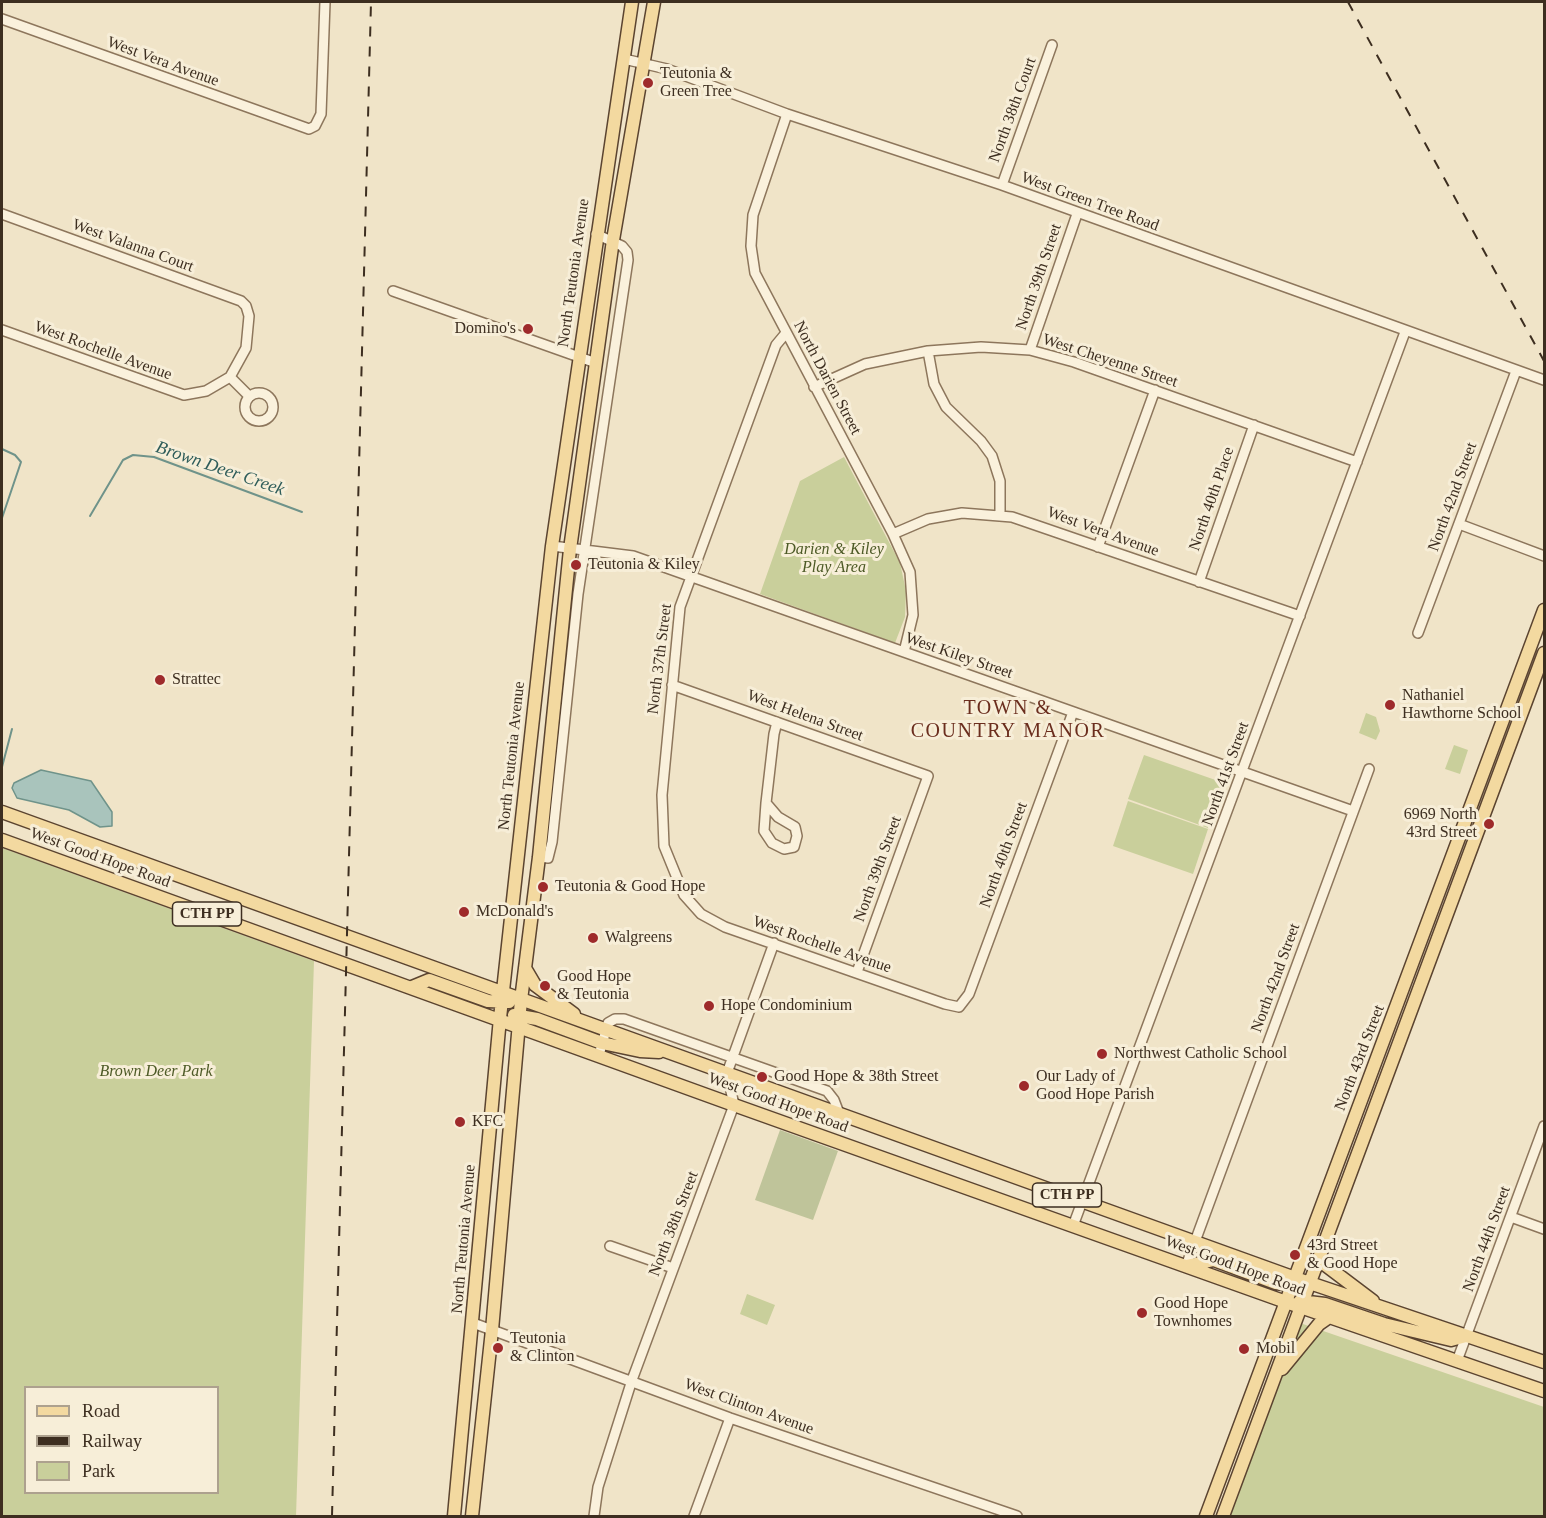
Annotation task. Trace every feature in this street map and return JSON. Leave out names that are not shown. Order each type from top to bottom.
[{"type":"main road","name":"North Teutonia Avenue","points":[[454,1516],[500,1018],[552,546],[596,234],[632,2]]},
{"type":"main road","name":"North Teutonia Avenue","points":[[472,1516],[492,1330],[521,999],[543,857],[570,549],[613,240],[654,2]]},
{"type":"main road","name":"North 43rd Street","points":[[1206,1516],[1545,610]]},
{"type":"main road","name":"North 43rd Street","points":[[1223,1516],[1320,1262],[1545,653]]},
{"type":"main road","name":"West Good Hope Road","points":[[2,812],[503,998]]},
{"type":"main road","name":"West Good Hope Road","points":[[2,840],[500,1018]]},
{"type":"main road","points":[[525,968],[535,985],[585,1022]]},
{"type":"main road","points":[[412,987],[429,980],[488,1001],[503,998],[521,999]]},
{"type":"main road","name":"West Good Hope Road","points":[[521,999],[585,1022],[608,1025],[669,1052],[1083,1200],[1194,1241],[1294,1282],[1311,1284],[1545,1362]]},
{"type":"main road","points":[[500,1018],[510,1014],[520,1021],[600,1049],[669,1052]]},
{"type":"main road","name":"West Good Hope Road","points":[[600,1049],[735,1106],[1286,1302],[1304,1304],[1329,1317],[1545,1391]]},
{"type":"main road","points":[[1186,1266],[1214,1260],[1294,1282]]},
{"type":"main road","points":[[1320,1262],[1381,1307]]},
{"type":"main road","points":[[1304,1304],[1325,1304],[1384,1324],[1451,1340],[1466,1336]]},
{"type":"main road","points":[[1279,1371],[1287,1365],[1319,1324],[1329,1317]]},
{"type":"street","name":"West Vera Avenue","points":[[2,19],[302,128],[314,128],[321,114],[325,2]]},
{"type":"street","name":"North 38th Court","points":[[1002,186],[1052,45]]},
{"type":"street","name":"West Green Tree Road","points":[[624,58],[642,62],[787,114],[1002,186],[1545,381]]},
{"type":"street","name":"North Darien Street","points":[[787,114],[753,215],[751,246],[755,273],[893,534],[909,572],[913,615],[904,652]]},
{"type":"street","name":"West Valanna Court","points":[[2,214],[241,301],[249,313],[246,348],[230,377]]},
{"type":"street","name":"North 39th Street","points":[[1030,350],[1077,214]]},
{"type":"street","points":[[596,234],[613,240]]},
{"type":"street","name":"North Teutonia Avenue","points":[[543,857],[552,842],[584,550],[628,260],[627,252],[613,240]]},
{"type":"street","points":[[393,291],[596,363]]},
{"type":"street","name":"West Rochelle Avenue","points":[[2,330],[174,393],[184,395],[206,391],[230,377]]},
{"type":"street","name":"North 41st Street","points":[[1073,1226],[1405,332]]},
{"type":"street","name":"North 37th Street","points":[[684,895],[673,873],[664,834],[662,795],[680,607],[689,576],[776,345],[786,333]]},
{"type":"street","name":"West Cheyenne Street","points":[[814,387],[865,364],[928,351],[981,347],[1030,350],[1074,362],[1357,462]]},
{"type":"street","points":[[928,351],[934,384],[946,407],[981,441],[992,456],[1000,481],[1000,515]]},
{"type":"street","name":"North 42nd Street","points":[[1418,633],[1515,371]]},
{"type":"street","points":[[230,377],[249,396]]},
{"type":"street","points":[[1098,547],[1155,390]]},
{"type":"street","name":"North 40th Place","points":[[1199,582],[1254,425]]},
{"type":"street","name":"West Vera Avenue","points":[[893,534],[928,519],[962,513],[1000,515],[1033,523],[1300,616]]},
{"type":"street","points":[[1459,524],[1545,556]]},
{"type":"street","name":"West Kiley Street","points":[[552,546],[633,556],[1353,811]]},
{"type":"street","name":"West Helena Street","points":[[672,685],[928,776]]},
{"type":"street","name":"North 40th Street","points":[[959,1007],[969,994],[1073,711]]},
{"type":"street","points":[[766,803],[778,817],[795,827],[797,836],[794,847],[784,849],[772,843],[764,831],[766,803],[777,722]]},
{"type":"street","name":"North 42nd Street","points":[[1186,1266],[1369,769]]},
{"type":"street","name":"North 39th Street","points":[[857,972],[928,776]]},
{"type":"street","name":"West Rochelle Avenue","points":[[684,895],[701,914],[725,927],[959,1007]]},
{"type":"street","points":[[735,1106],[727,1073],[774,943]]},
{"type":"street","name":"West Good Hope Road","points":[[608,1025],[624,1019],[826,1091],[834,1100],[839,1113]]},
{"type":"street","points":[[600,1049],[608,1025]]},
{"type":"street","name":"North 38th Street","points":[[594,1516],[598,1487],[632,1380],[735,1106]]},
{"type":"street","name":"North 44th Street","points":[[1457,1361],[1545,1126]]},
{"type":"street","points":[[1511,1217],[1545,1229]]},
{"type":"street","points":[[610,1246],[673,1268]]},
{"type":"street","name":"West Clinton Avenue","points":[[473,1323],[730,1418],[1017,1516]]},
{"type":"street","points":[[694,1516],[730,1418]]},
{"type":"green space","name":"Darien & Kiley Play Area","points":[[844,457],[900,563],[906,591],[905,617],[895,643],[760,594],[800,481]]},
{"type":"green space","points":[[1366,713],[1376,717],[1380,731],[1376,740],[1359,733]]},
{"type":"green space","points":[[1454,745],[1468,750],[1460,774],[1445,769]]},
{"type":"green space","points":[[1144,755],[1224,783],[1208,828],[1128,799]]},
{"type":"green space","points":[[1128,801],[1208,829],[1193,874],[1113,846]]},
{"type":"green space","name":"Brown Deer Park","points":[[2,848],[314,961],[296,1516],[2,1516]]},
{"type":"green space","points":[[780,1130],[838,1151],[813,1220],[755,1200]]},
{"type":"green space","points":[[747,1294],[775,1305],[767,1325],[740,1314]]},
{"type":"green space","points":[[1300,1323],[1544,1407],[1544,1516],[1227,1516]]},
{"type":"water","points":[[41,770],[91,781],[112,812],[112,826],[100,827],[69,810],[17,798],[12,788],[14,783]]},
{"type":"waterway","points":[[2,449],[15,455],[21,462],[2,518]]},
{"type":"waterway","name":"Brown Deer Creek","points":[[90,516],[123,460],[133,455],[154,457],[302,512]]},
{"type":"waterway","name":"Brown Deer Creek","points":[[2,767],[12,729]]},
{"type":"railway","points":[[332,1516],[371,2]]},
{"type":"railway","points":[[1348,2],[1544,361]]},
{"type":"place","name":"Teutonia & Green Tree","points":[[648,83]]},
{"type":"place","name":"Domino's","points":[[528,329]]},
{"type":"place","name":"Teutonia & Kiley","points":[[576,565]]},
{"type":"place","name":"Strattec","points":[[160,680]]},
{"type":"place","name":"Nathaniel Hawthorne School","points":[[1390,705]]},
{"type":"place","name":"6969 North 43rd Street","points":[[1489,824]]},
{"type":"place","name":"Teutonia & Good Hope","points":[[543,887]]},
{"type":"place","name":"McDonald's","points":[[464,912]]},
{"type":"place","name":"Walgreens","points":[[593,938]]},
{"type":"place","name":"Good Hope & Teutonia","points":[[545,986]]},
{"type":"place","name":"Hope Condominium","points":[[709,1006]]},
{"type":"place","name":"Northwest Catholic School","points":[[1102,1054]]},
{"type":"place","name":"Good Hope & 38th Street","points":[[762,1077]]},
{"type":"place","name":"Our Lady of Good Hope Parish","points":[[1024,1086]]},
{"type":"place","name":"KFC","points":[[460,1122]]},
{"type":"place","name":"43rd Street & Good Hope","points":[[1295,1255]]},
{"type":"place","name":"Good Hope Townhomes","points":[[1142,1313]]},
{"type":"place","name":"Teutonia & Clinton","points":[[498,1348]]},
{"type":"place","name":"Mobil","points":[[1244,1349]]},
{"type":"district","name":"TOWN & COUNTRY MANOR","points":[[1008,720]]}]
